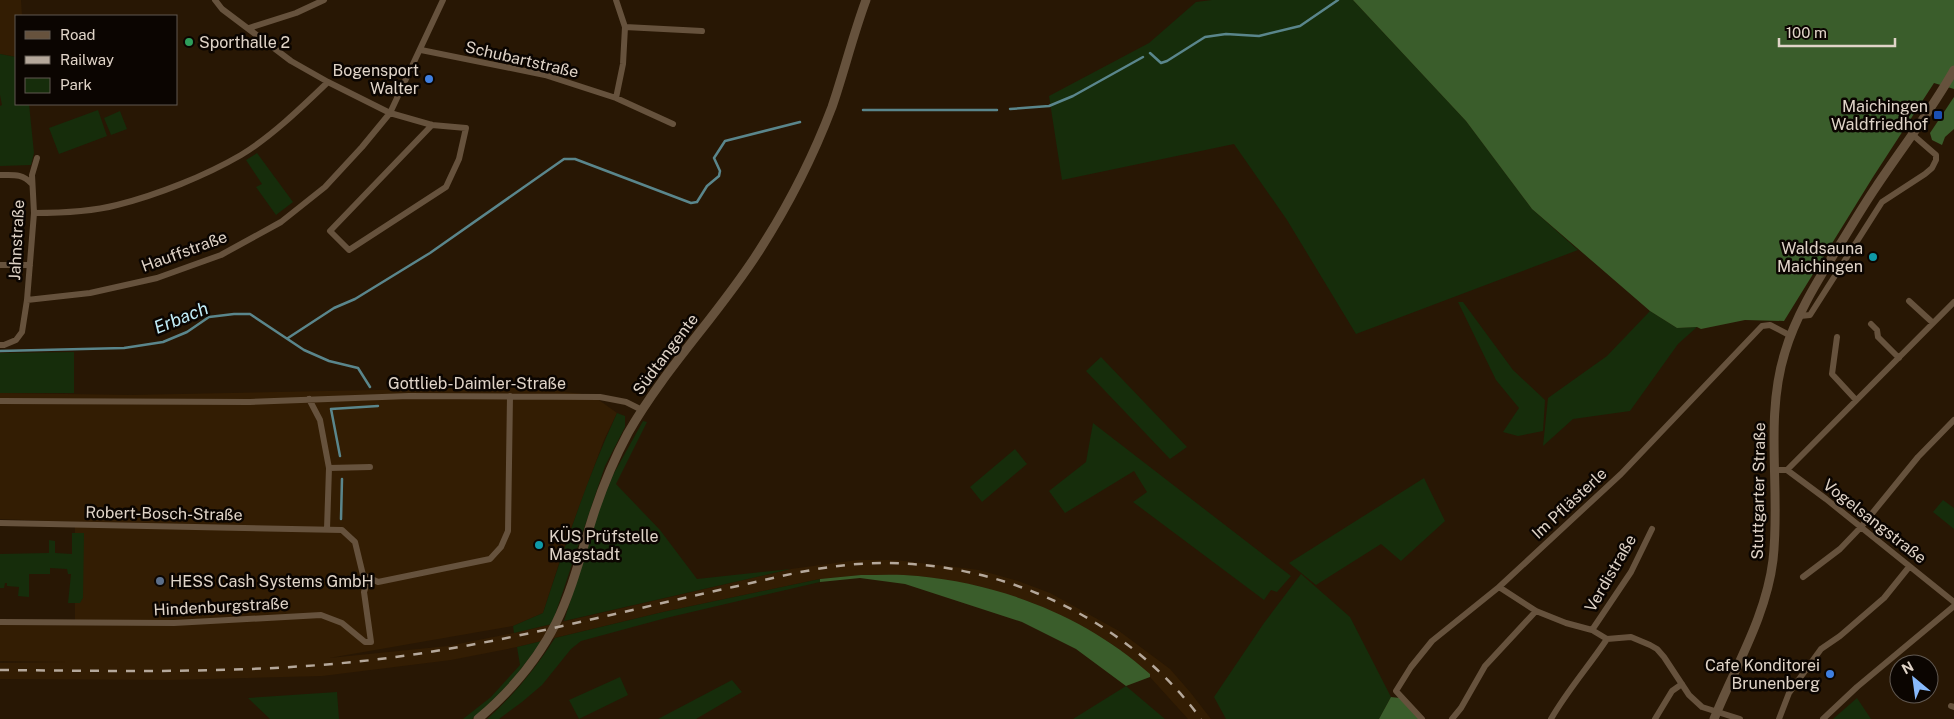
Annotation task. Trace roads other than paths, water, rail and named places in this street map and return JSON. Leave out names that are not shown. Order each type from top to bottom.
[{"type":"main road","name":"Südtangente","points":[[478,719],[495,705],[524,673],[539,653],[556,622],[575,572],[603,487],[620,449],[642,410],[675,363],[739,280],[783,211],[815,147],[831,109],[866,0]]},
{"type":"main road","name":"Stuttgarter Straße","points":[[1715,716],[1747,646],[1771,573],[1775,534],[1774,418],[1776,390],[1781,366],[1791,336],[1800,316],[1841,244],[1876,187],[1913,135],[1954,70]]},
{"type":"street","points":[[215,0],[222,9],[291,61],[328,82],[390,112],[432,125],[466,128],[459,159],[446,187],[349,250],[330,231],[432,125]]},
{"type":"street","points":[[249,28],[296,13],[324,0]]},
{"type":"street","name":"Hauffstraße","points":[[27,300],[90,293],[157,278],[221,255],[281,222],[325,187],[390,112],[421,50],[443,0]]},
{"type":"street","points":[[616,0],[626,28],[623,64],[616,98]]},
{"type":"street","points":[[626,28],[702,31]]},
{"type":"street","name":"Schubartstraße","points":[[421,50],[545,75],[616,98],[673,124]]},
{"type":"street","points":[[34,213],[64,213],[116,206],[178,186],[241,155],[292,116],[328,82]]},
{"type":"street","name":"Stuttgarter Straße","points":[[1800,316],[1810,315],[1882,202],[1919,179],[1932,168],[1936,155],[1913,135]]},
{"type":"street","name":"Jahnstraße","points":[[2,345],[16,340],[22,332],[27,300],[34,213],[32,175],[37,158]]},
{"type":"street","points":[[0,175],[19,174],[32,184]]},
{"type":"street","points":[[0,265],[30,265]]},
{"type":"street","points":[[1909,301],[1933,323]]},
{"type":"street","points":[[1775,470],[1787,470],[1954,302]]},
{"type":"street","points":[[1871,324],[1877,330],[1878,337],[1898,358]]},
{"type":"street","name":"Im Pflästerle","points":[[1422,719],[1396,691],[1432,642],[1499,586],[1621,474],[1674,421],[1762,326],[1770,325],[1791,336]]},
{"type":"street","points":[[1838,337],[1832,374],[1856,400]]},
{"type":"street","name":"Gottlieb-Daimler-Straße","points":[[0,401],[250,402],[409,396],[600,396],[626,402],[642,410]]},
{"type":"street","points":[[368,579],[378,582],[490,559],[501,547],[508,531],[510,396]]},
{"type":"street","points":[[309,399],[320,420],[329,468],[327,529]]},
{"type":"street","points":[[1803,576],[1840,548],[1862,527],[1918,457],[1954,420]]},
{"type":"street","points":[[329,468],[370,467]]},
{"type":"street","name":"Vogelsangstraße","points":[[1787,470],[1862,527],[1954,602]]},
{"type":"street","name":"Robert-Bosch-Straße","points":[[0,523],[342,530],[355,542],[363,575],[368,579]]},
{"type":"street","name":"Verdistraße","points":[[1592,630],[1631,572],[1652,529]]},
{"type":"street","points":[[1779,719],[1789,693],[1821,648],[1840,636],[1884,598],[1909,566]]},
{"type":"street","name":"Hindenburgstraße","points":[[0,622],[174,624],[322,615],[342,623],[365,642],[371,642],[364,592],[368,579]]},
{"type":"street","name":"Verdistraße","points":[[1499,586],[1536,611],[1566,624],[1592,630],[1607,639]]},
{"type":"street","points":[[1823,719],[1954,606]]},
{"type":"street","points":[[1452,719],[1461,708],[1485,666],[1536,611]]},
{"type":"street","points":[[1551,719],[1560,703],[1607,639],[1631,637],[1657,649],[1689,695],[1702,707],[1715,716],[1740,719]]},
{"type":"street","points":[[1655,719],[1672,691],[1682,684]]},
{"type":"waterway","points":[[1150,53],[1161,63],[1205,37],[1226,34],[1259,36],[1300,26],[1338,0]]},
{"type":"waterway","points":[[1010,109],[1049,106],[1073,96],[1143,57]]},
{"type":"waterway","points":[[863,110],[997,110]]},
{"type":"waterway","points":[[288,338],[334,308],[355,299],[430,253],[564,159],[575,159],[691,203],[697,202],[707,186],[719,176],[720,171],[714,158],[725,141],[800,122]]},
{"type":"waterway","name":"Erbach","points":[[0,351],[124,348],[163,342],[187,332],[209,317],[250,314],[304,350],[329,361],[358,368],[370,387]]},
{"type":"waterway","points":[[340,456],[331,409],[378,406]]},
{"type":"waterway","points":[[341,519],[342,479]]},
{"type":"railway","points":[[0,670],[261,669],[365,661],[496,640],[810,570],[858,564],[907,564],[955,570],[1003,581],[1049,598],[1092,621],[1133,649],[1169,682],[1201,719]]},
{"type":"place","name":"Sporthalle 2","points":[[189,42]]},
{"type":"place","name":"Bogensport Walter","points":[[429,79]]},
{"type":"place","name":"Maichingen Waldfriedhof","points":[[1938,115]]},
{"type":"place","name":"Waldsauna Maichingen","points":[[1873,257]]},
{"type":"place","name":"KÜS Prüfstelle Magstadt","points":[[539,545]]},
{"type":"place","name":"HESS Cash Systems GmbH","points":[[160,581]]},
{"type":"place","name":"Cafe Konditorei Brunenberg","points":[[1830,674]]}]
